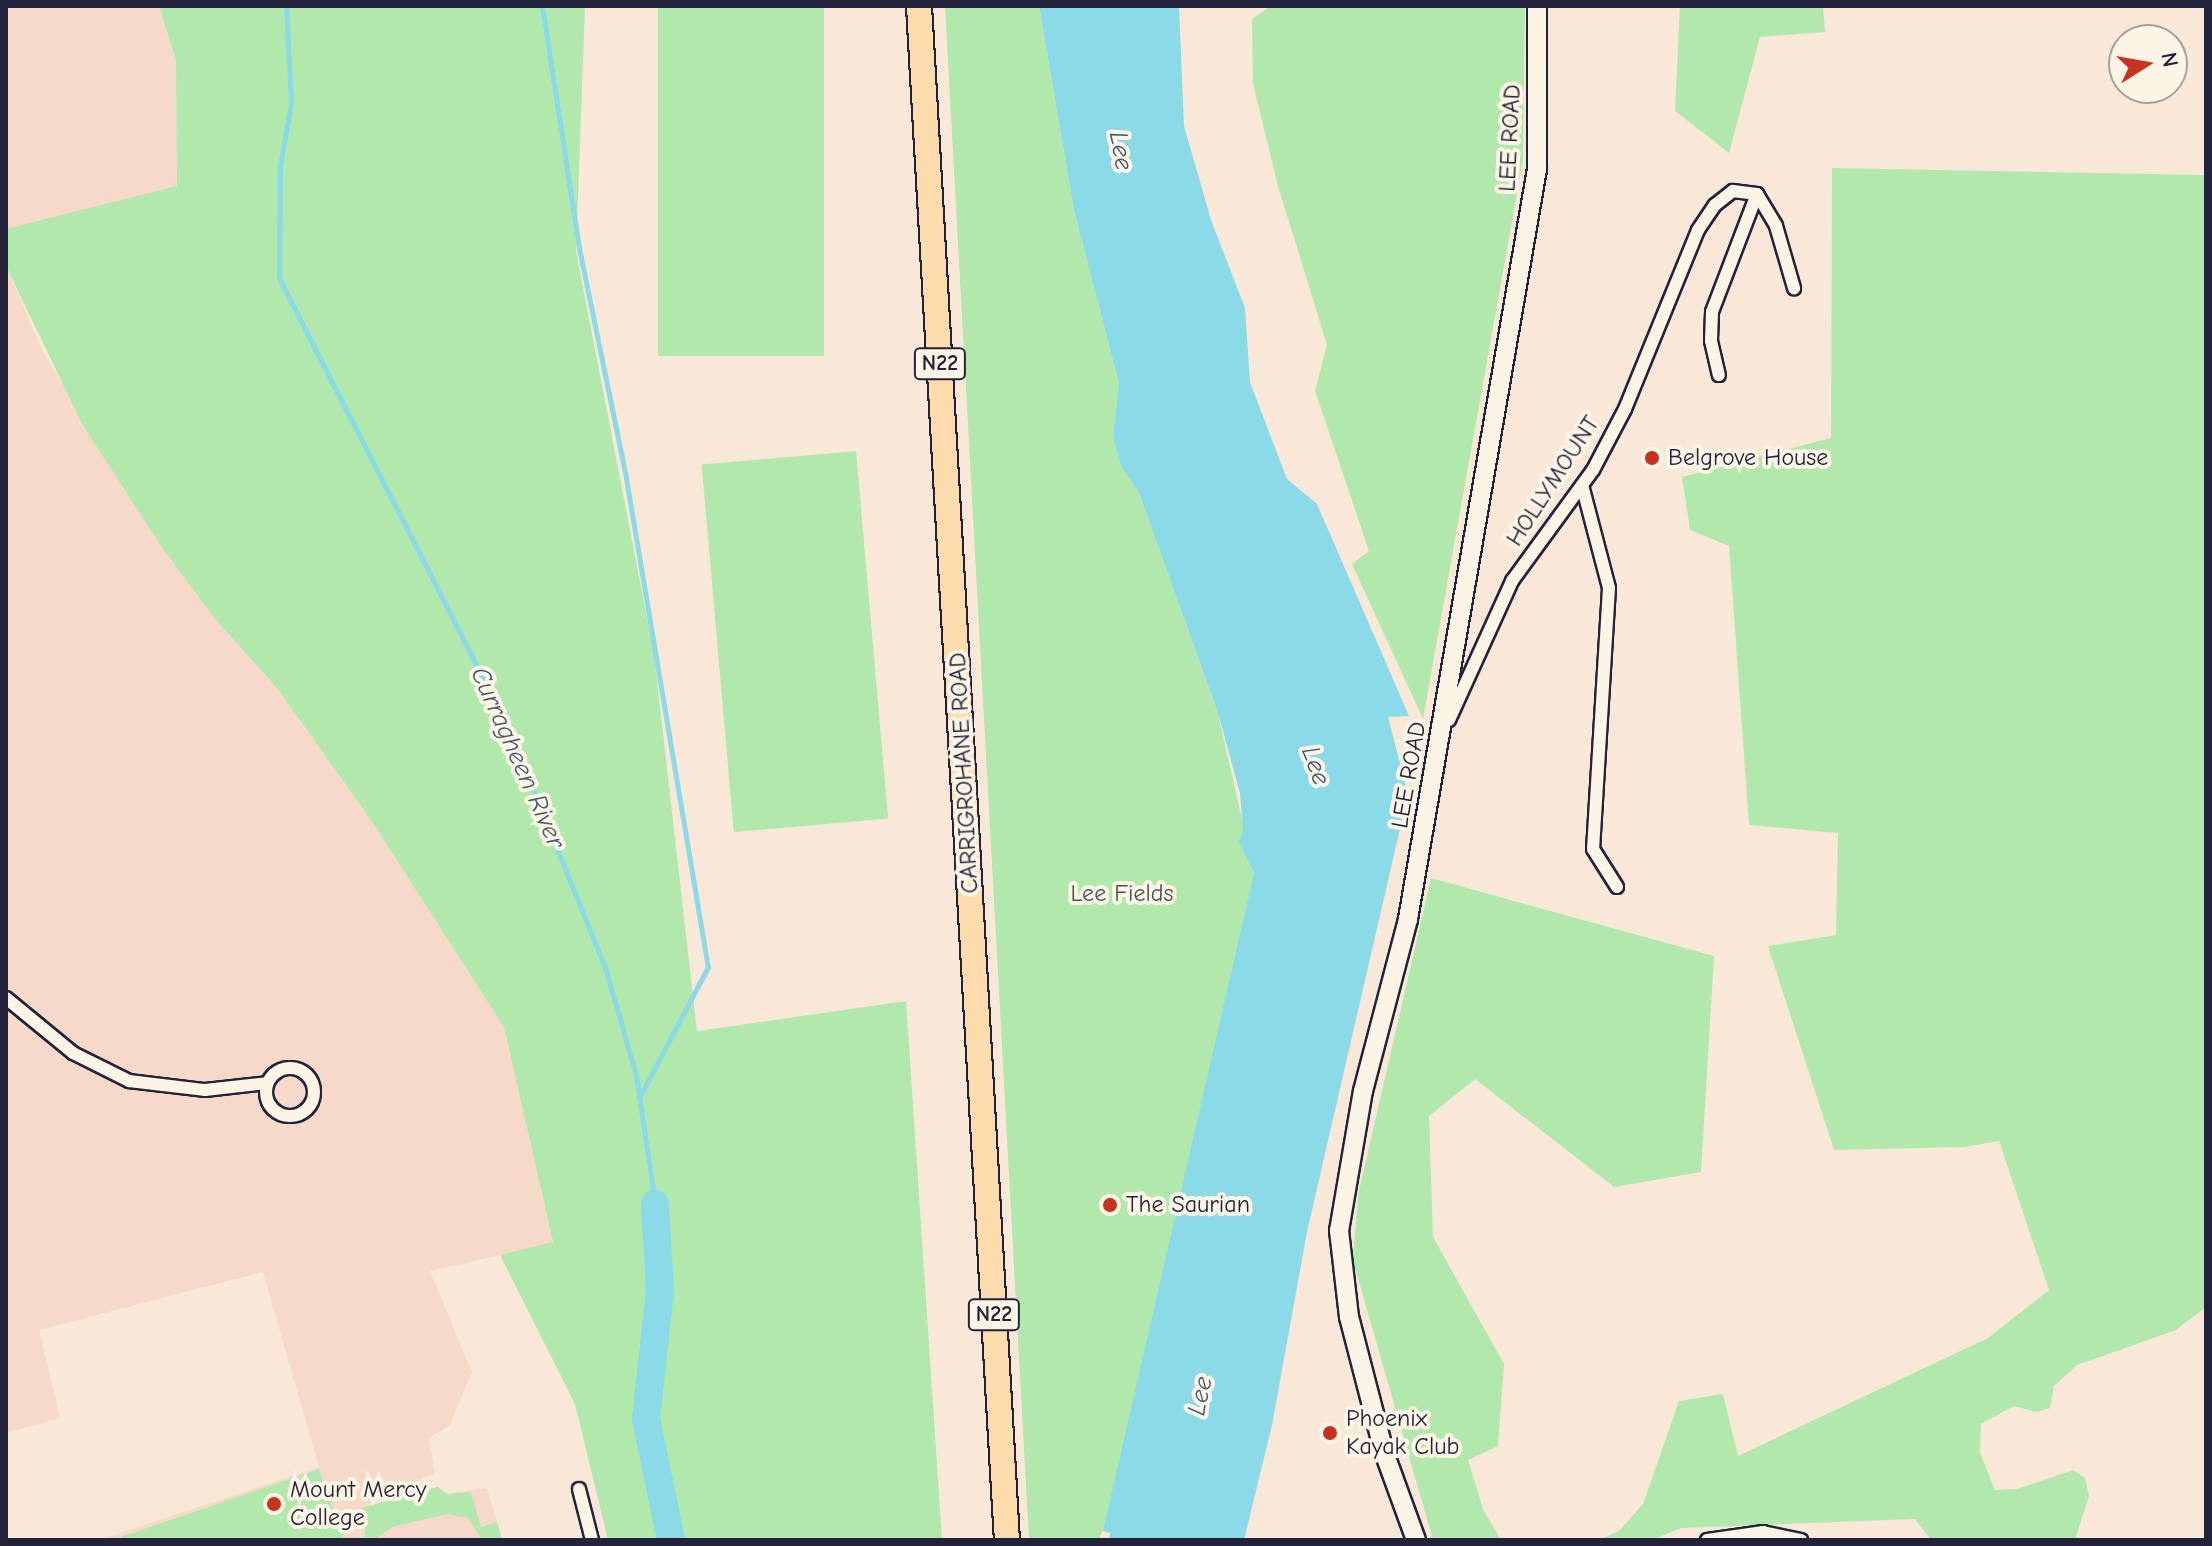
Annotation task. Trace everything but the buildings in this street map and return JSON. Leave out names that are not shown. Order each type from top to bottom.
[{"type":"highway","name":"CARRIGROHANE ROAD","points":[[919,6],[1007,1540]]},
{"type":"street","name":"LEE ROAD","points":[[1416,1540],[1384,1452],[1349,1317],[1339,1231],[1351,1145],[1408,919],[1537,169],[1537,6]]},
{"type":"street","name":"HOLLYMOUNT","points":[[1440,733],[1512,581],[1582,485],[1625,409],[1698,230],[1715,205],[1733,191],[1757,194]]},
{"type":"street","points":[[1757,194],[1776,226],[1794,288]]},
{"type":"street","points":[[1719,375],[1711,341],[1712,312],[1757,194]]},
{"type":"street","points":[[1582,485],[1609,588],[1593,849],[1617,887]]},
{"type":"street","points":[[6,998],[73,1053],[129,1081],[205,1090],[267,1083],[283,1068],[298,1069],[313,1085],[311,1104],[296,1115],[281,1115],[269,1105],[267,1083]]},
{"type":"street","points":[[579,1489],[592,1540]]},
{"type":"street","points":[[1707,1540],[1763,1532],[1801,1540]]},
{"type":"shaded area","points":[[6,6],[159,6],[176,60],[177,187],[6,229]]},
{"type":"shaded area","points":[[6,266],[43,352],[165,552],[215,619],[277,688],[371,820],[504,1027],[553,1243],[430,1271],[472,1372],[450,1425],[429,1438],[435,1473],[365,1506],[438,1487],[447,1494],[487,1488],[502,1540],[99,1540],[319,1467],[263,1272],[39,1330],[60,1418],[6,1433]]},
{"type":"green space","points":[[159,6],[585,6],[576,251],[654,654],[697,1031],[906,1001],[942,1540],[608,1540],[575,1404],[500,1255],[553,1242],[504,1027],[371,820],[277,688],[215,619],[165,552],[82,424],[6,266],[6,229],[177,186],[176,60]]},
{"type":"green space","points":[[658,6],[824,6],[824,356],[658,356]]},
{"type":"green space","name":"Lee Fields","points":[[945,6],[1039,6],[1074,210],[1119,384],[1113,436],[1121,466],[1139,493],[1218,713],[1254,873],[1112,1507],[1099,1540],[1029,1540]]},
{"type":"green space","points":[[1271,6],[1525,6],[1523,160],[1423,719],[1352,564],[1369,551],[1315,391],[1327,345],[1278,186],[1253,84],[1252,19]]},
{"type":"green space","points":[[1680,6],[1823,6],[1825,32],[1760,37],[1729,153],[1675,111]]},
{"type":"green space","points":[[1832,168],[2206,175],[2206,1307],[2176,1330],[2077,1365],[2054,1386],[2050,1408],[2037,1412],[2014,1406],[1981,1424],[1980,1453],[1995,1490],[2017,1489],[2073,1470],[2085,1478],[2089,1496],[2075,1540],[1931,1540],[1915,1519],[1681,1528],[1652,1540],[1599,1540],[1619,1531],[1643,1504],[1679,1401],[1723,1394],[1738,1456],[1988,1338],[2049,1290],[1999,1141],[1965,1147],[1834,1150],[1768,946],[1836,935],[1838,833],[1749,825],[1729,546],[1690,530],[1682,477],[1831,438]]},
{"type":"green space","points":[[856,451],[888,819],[734,832],[702,465]]},
{"type":"green space","points":[[1431,878],[1714,956],[1701,1172],[1614,1187],[1475,1079],[1429,1116],[1433,1237],[1504,1364],[1498,1446],[1468,1460],[1483,1509],[1501,1540],[1433,1540],[1353,1261],[1358,1195]]},
{"type":"green space","points":[[319,1469],[344,1540],[112,1540]]},
{"type":"green space","points":[[438,1487],[447,1494],[471,1492],[481,1527],[497,1522],[502,1540],[482,1540],[468,1518],[447,1514],[392,1527],[375,1540],[364,1540],[366,1518],[357,1518],[355,1510]]},
{"type":"water","name":"Lee","points":[[1039,6],[1179,6],[1184,126],[1211,220],[1245,308],[1250,382],[1287,479],[1317,504],[1409,716],[1388,717],[1408,794],[1307,1232],[1272,1425],[1244,1540],[1109,1540],[1110,1533],[1103,1531],[1254,873],[1239,842],[1243,830],[1240,793],[1218,713],[1139,493],[1121,466],[1113,436],[1119,384],[1074,210]]},
{"type":"waterway","name":"Curragheen River","points":[[286,6],[291,103],[280,167],[279,278],[507,725],[605,967],[636,1075],[655,1204]]},
{"type":"waterway","points":[[542,6],[580,253],[626,478],[708,967],[641,1094]]},
{"type":"waterway","name":"Curragheen River","points":[[655,1204],[660,1290],[646,1419],[671,1540]]},
{"type":"place","name":"Belgrove House","points":[[1652,458]]},
{"type":"place","name":"The Saurian","points":[[1110,1205]]},
{"type":"place","name":"Phoenix Kayak Club","points":[[1330,1433]]},
{"type":"place","name":"Mount Mercy College","points":[[274,1504]]}]
